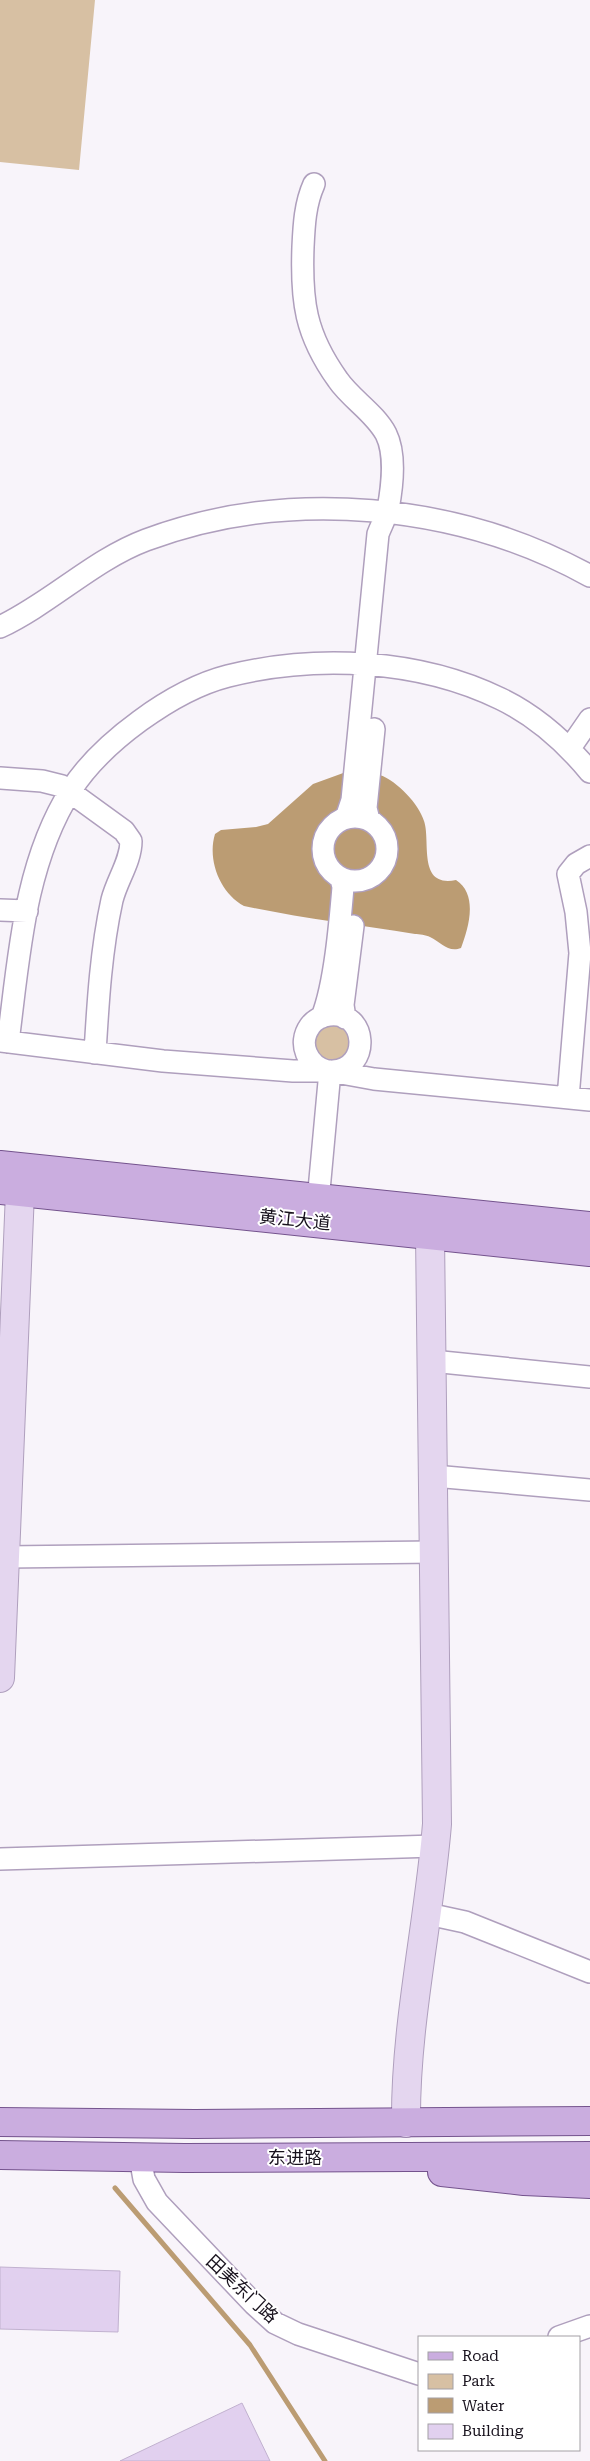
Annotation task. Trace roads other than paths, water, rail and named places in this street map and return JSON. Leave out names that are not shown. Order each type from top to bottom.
[{"type":"main road","name":"黄江大道","points":[[0,1165],[317,1209],[430,1235],[590,1252]]},
{"type":"main road","name":"黄江大道","points":[[10,1191],[590,1226]]},
{"type":"main road","name":"东进路","points":[[0,2122],[590,2122]]},
{"type":"main road","name":"东进路","points":[[0,2155],[314,2158],[590,2156]]},
{"type":"main road","points":[[0,2173],[20,2168],[112,2157]]},
{"type":"main road","points":[[314,2158],[524,2181],[590,2184]]},
{"type":"street","points":[[314,184],[309,194],[304,226],[303,303],[309,327],[320,352],[337,380],[386,434],[391,459],[388,511],[378,534],[373,664],[362,770],[369,820]]},
{"type":"street","points":[[0,627],[108,559],[146,540],[200,524],[250,515],[298,510],[388,511],[477,529],[529,547],[590,576]]},
{"type":"street","points":[[590,772],[570,748],[538,723],[502,700],[466,685],[422,673],[373,664],[330,663],[281,667],[227,676],[180,696],[143,719],[100,751],[71,790],[46,841],[32,882],[4,1042],[95,1053],[293,1072],[330,1071],[343,1070],[352,1064],[360,1051],[361,1040],[358,1030],[345,1018],[332,1015],[322,1017],[310,1026],[304,1046],[308,1058],[314,1064],[330,1071],[374,1079],[590,1100]]},
{"type":"street","points":[[570,748],[590,719]]},
{"type":"street","points":[[346,818],[362,770]]},
{"type":"street","points":[[0,778],[42,781],[71,790],[124,831],[131,841],[129,854],[111,907],[101,976],[95,1053]]},
{"type":"street","points":[[322,1017],[357,895],[351,880],[329,869],[322,850],[329,830],[346,818],[356,817],[369,820],[382,832],[387,852],[385,862],[379,871],[351,880]]},
{"type":"street","points":[[568,1098],[580,953],[577,919],[568,874],[576,864],[590,856]]},
{"type":"street","points":[[0,910],[28,910]]},
{"type":"street","points":[[343,944],[343,1005],[345,1018]]},
{"type":"street","points":[[317,1209],[330,1071]]},
{"type":"street","points":[[0,1678],[6,1557],[5,1499],[10,1191]]},
{"type":"street","points":[[406,2123],[407,2066],[428,1914],[435,1846],[437,1784],[430,1235]]},
{"type":"street","points":[[432,1361],[590,1377]]},
{"type":"street","points":[[434,1476],[590,1490]]},
{"type":"street","points":[[6,1557],[435,1552]]},
{"type":"street","points":[[0,1859],[435,1846]]},
{"type":"street","points":[[428,1914],[465,1922],[590,1972]]},
{"type":"street","name":"田美东门路","points":[[140,2157],[144,2179],[157,2202],[247,2297],[275,2322],[298,2334],[418,2374]]},
{"type":"street","points":[[562,2336],[590,2326]]},
{"type":"water","points":[[346,772],[372,773],[387,778],[400,788],[417,807],[426,830],[428,861],[431,870],[436,877],[444,881],[456,880],[463,886],[470,903],[469,922],[461,948],[448,948],[430,937],[422,935],[308,918],[244,906],[228,893],[222,884],[214,865],[213,844],[215,834],[221,830],[268,824],[313,784]]},
{"type":"waterway","points":[[115,2188],[250,2345],[325,2461]]}]
